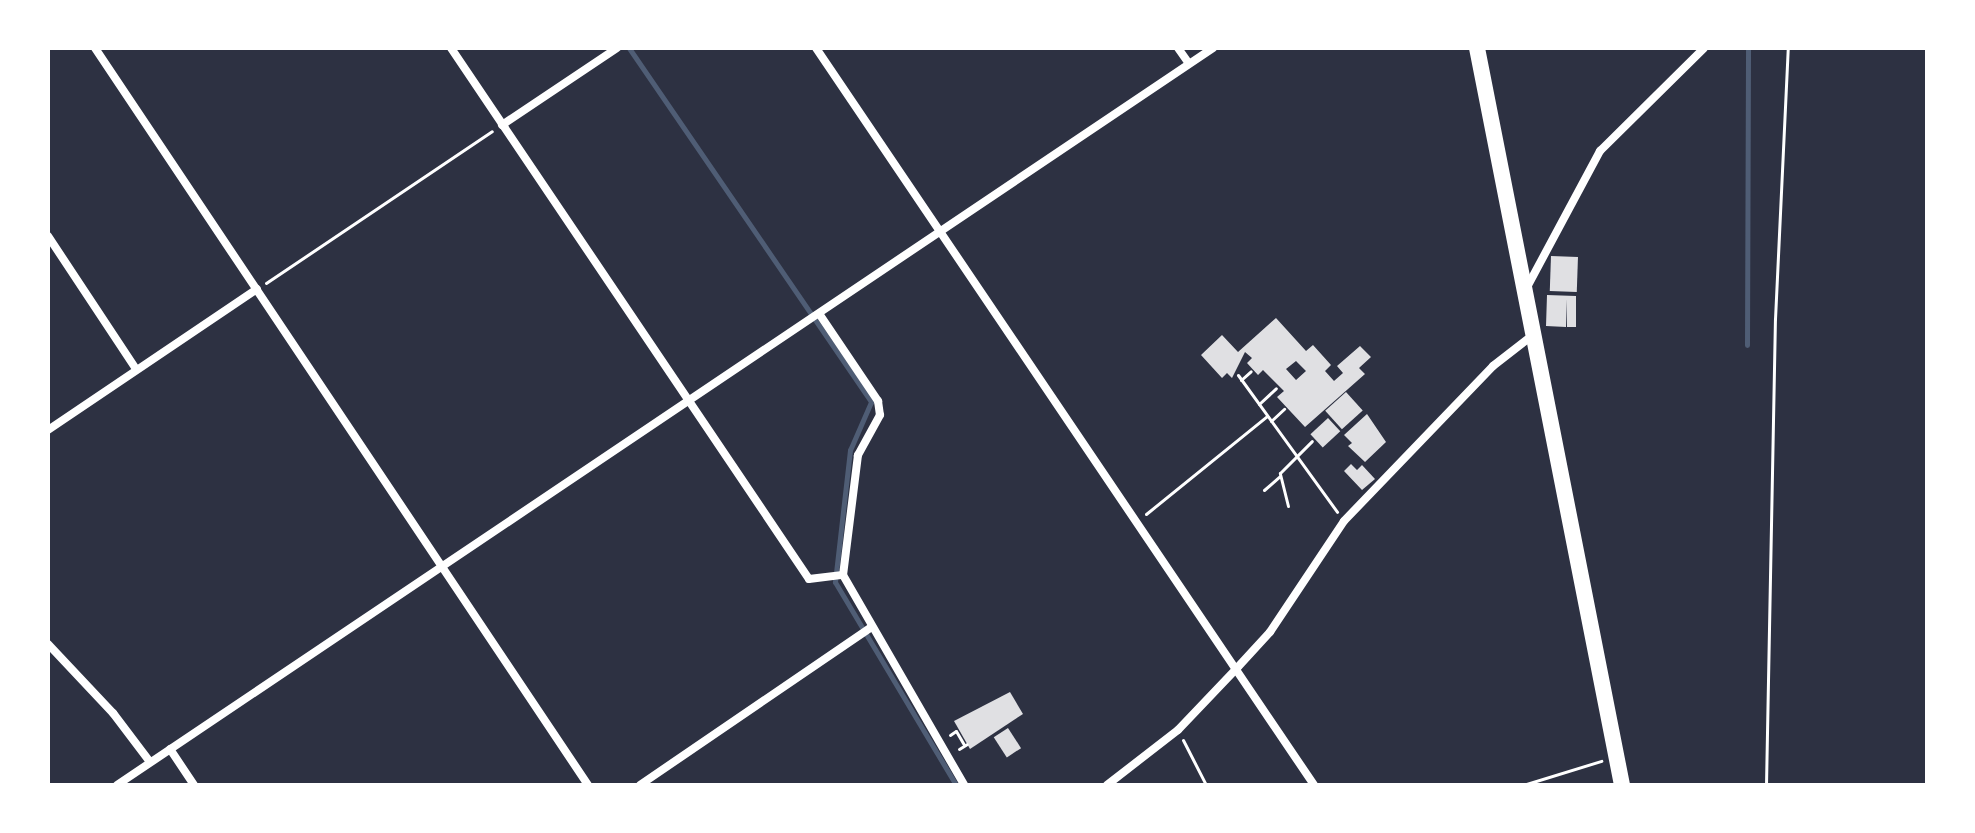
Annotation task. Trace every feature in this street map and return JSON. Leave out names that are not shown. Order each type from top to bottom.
[{"type":"highway","points":[[1477,48],[1622,785]]},
{"type":"street","points":[[95,48],[588,785]]},
{"type":"street","points":[[451,48],[809,579],[843,575]]},
{"type":"street","points":[[502,125],[617,48]]},
{"type":"street","points":[[816,48],[1314,785]]},
{"type":"street","points":[[1178,48],[1189,64]]},
{"type":"street","points":[[117,785],[691,403],[1213,48]]},
{"type":"street","points":[[1526,290],[1600,151],[1704,48]]},
{"type":"street","points":[[48,236],[136,369]]},
{"type":"street","points":[[48,430],[257,289]]},
{"type":"street","points":[[820,315],[878,401],[880,415],[858,455],[843,575],[962,784]]},
{"type":"street","points":[[1107,785],[1178,730],[1237,668],[1270,632],[1344,521],[1493,366],[1534,334]]},
{"type":"street","points":[[640,785],[872,627]]},
{"type":"street","points":[[48,644],[113,713],[150,762]]},
{"type":"street","points":[[170,749],[194,785]]},
{"type":"path","points":[[1766,785],[1775,319],[1788,48]]},
{"type":"path","points":[[257,289],[502,125]]},
{"type":"path","points":[[1251,371],[1239,378],[1340,515]]},
{"type":"path","points":[[1259,404],[1276,388]]},
{"type":"path","points":[[1271,421],[1284,409]]},
{"type":"path","points":[[1137,520],[1267,416]]},
{"type":"path","points":[[1264,490],[1312,441]]},
{"type":"path","points":[[1280,476],[1288,506]]},
{"type":"path","points":[[1178,730],[1206,785]]},
{"type":"path","points":[[956,731],[966,745],[958,749]]},
{"type":"path","points":[[1523,785],[1616,758]]},
{"type":"building","points":[[1551,256],[1578,257],[1577,292],[1550,291]]},
{"type":"building","points":[[1547,295],[1576,296],[1576,327],[1567,327],[1567,299],[1566,327],[1546,326]]},
{"type":"building","points":[[1276,318],[1306,351],[1313,345],[1331,365],[1325,371],[1334,381],[1343,373],[1337,366],[1360,346],[1371,357],[1359,368],[1365,374],[1305,427],[1277,397],[1284,391],[1263,370],[1258,375],[1247,363],[1252,358],[1245,352],[1232,378],[1227,373],[1222,378],[1201,355],[1222,335],[1238,352]],"holes":[[[1296,361],[1306,371],[1296,380],[1286,369]]]},
{"type":"building","points":[[1346,392],[1363,411],[1342,429],[1325,411]]},
{"type":"building","points":[[1367,414],[1386,442],[1365,462],[1348,446],[1352,443],[1344,435]]},
{"type":"building","points":[[1328,418],[1340,431],[1323,448],[1310,434]]},
{"type":"building","points":[[1351,464],[1357,470],[1362,465],[1375,479],[1362,490],[1344,471]]},
{"type":"building","points":[[1010,692],[1023,714],[970,749],[954,721]]},
{"type":"building","points":[[1008,728],[1021,748],[1007,757],[994,737]]},
{"type":"waterway","points":[[629,48],[871,402],[850,450],[835,582],[956,785]]},
{"type":"waterway","points":[[1747,345],[1748,48]]}]
